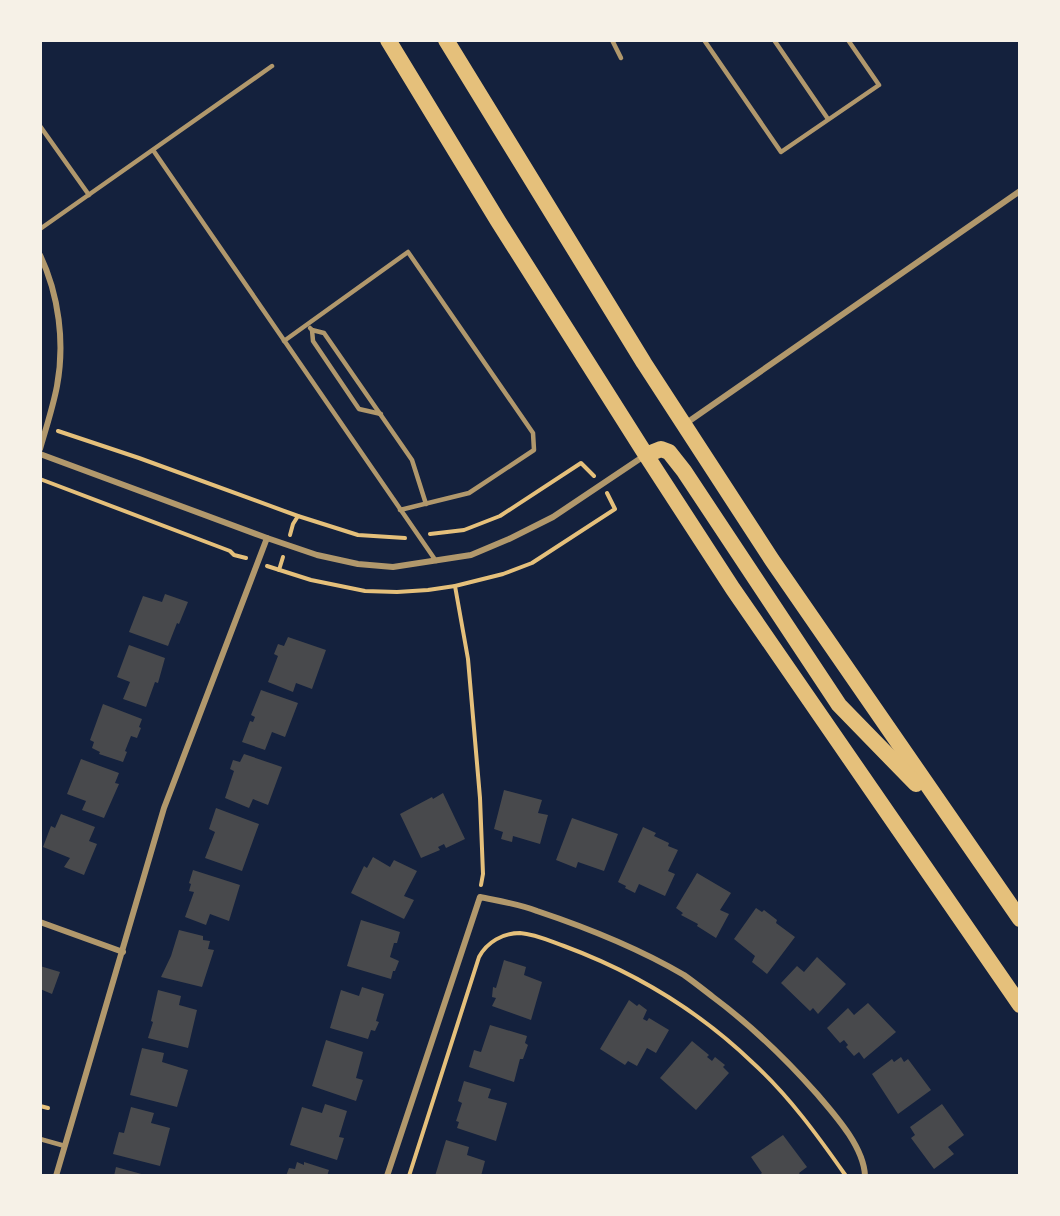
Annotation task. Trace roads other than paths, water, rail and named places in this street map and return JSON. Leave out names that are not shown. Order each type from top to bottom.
[{"type":"highway","points":[[388,40],[498,221],[690,523],[784,664],[1020,1005]]},
{"type":"highway","points":[[446,40],[644,363],[772,560],[1020,919]]},
{"type":"highway","points":[[646,455],[661,449],[669,452],[684,471],[839,705],[950,818]]},
{"type":"street","points":[[684,425],[1020,190]]},
{"type":"street","points":[[40,255],[56,305],[61,344],[57,385],[40,448]]},
{"type":"street","points":[[40,454],[317,555],[358,564],[393,567],[471,555],[509,539],[553,517],[646,455]]},
{"type":"street","points":[[56,1176],[164,808],[267,538]]},
{"type":"street","points":[[387,1176],[480,897],[536,910],[629,946],[685,976],[739,1016],[788,1062],[842,1125],[860,1155],[865,1176]]},
{"type":"street","points":[[40,922],[123,952]]},
{"type":"lane","points":[[612,40],[621,58]]},
{"type":"lane","points":[[704,40],[781,152],[879,85],[848,40]]},
{"type":"lane","points":[[774,40],[828,119]]},
{"type":"lane","points":[[40,229],[272,66]]},
{"type":"lane","points":[[40,126],[89,195]]},
{"type":"lane","points":[[153,150],[436,561]]},
{"type":"lane","points":[[284,341],[408,252],[533,433],[534,450],[469,493],[400,510]]},
{"type":"lane","points":[[308,324],[312,330],[313,341],[359,409],[381,414]]},
{"type":"lane","points":[[312,330],[324,333],[412,460],[426,504]]},
{"type":"lane","points":[[40,1139],[65,1146]]}]
